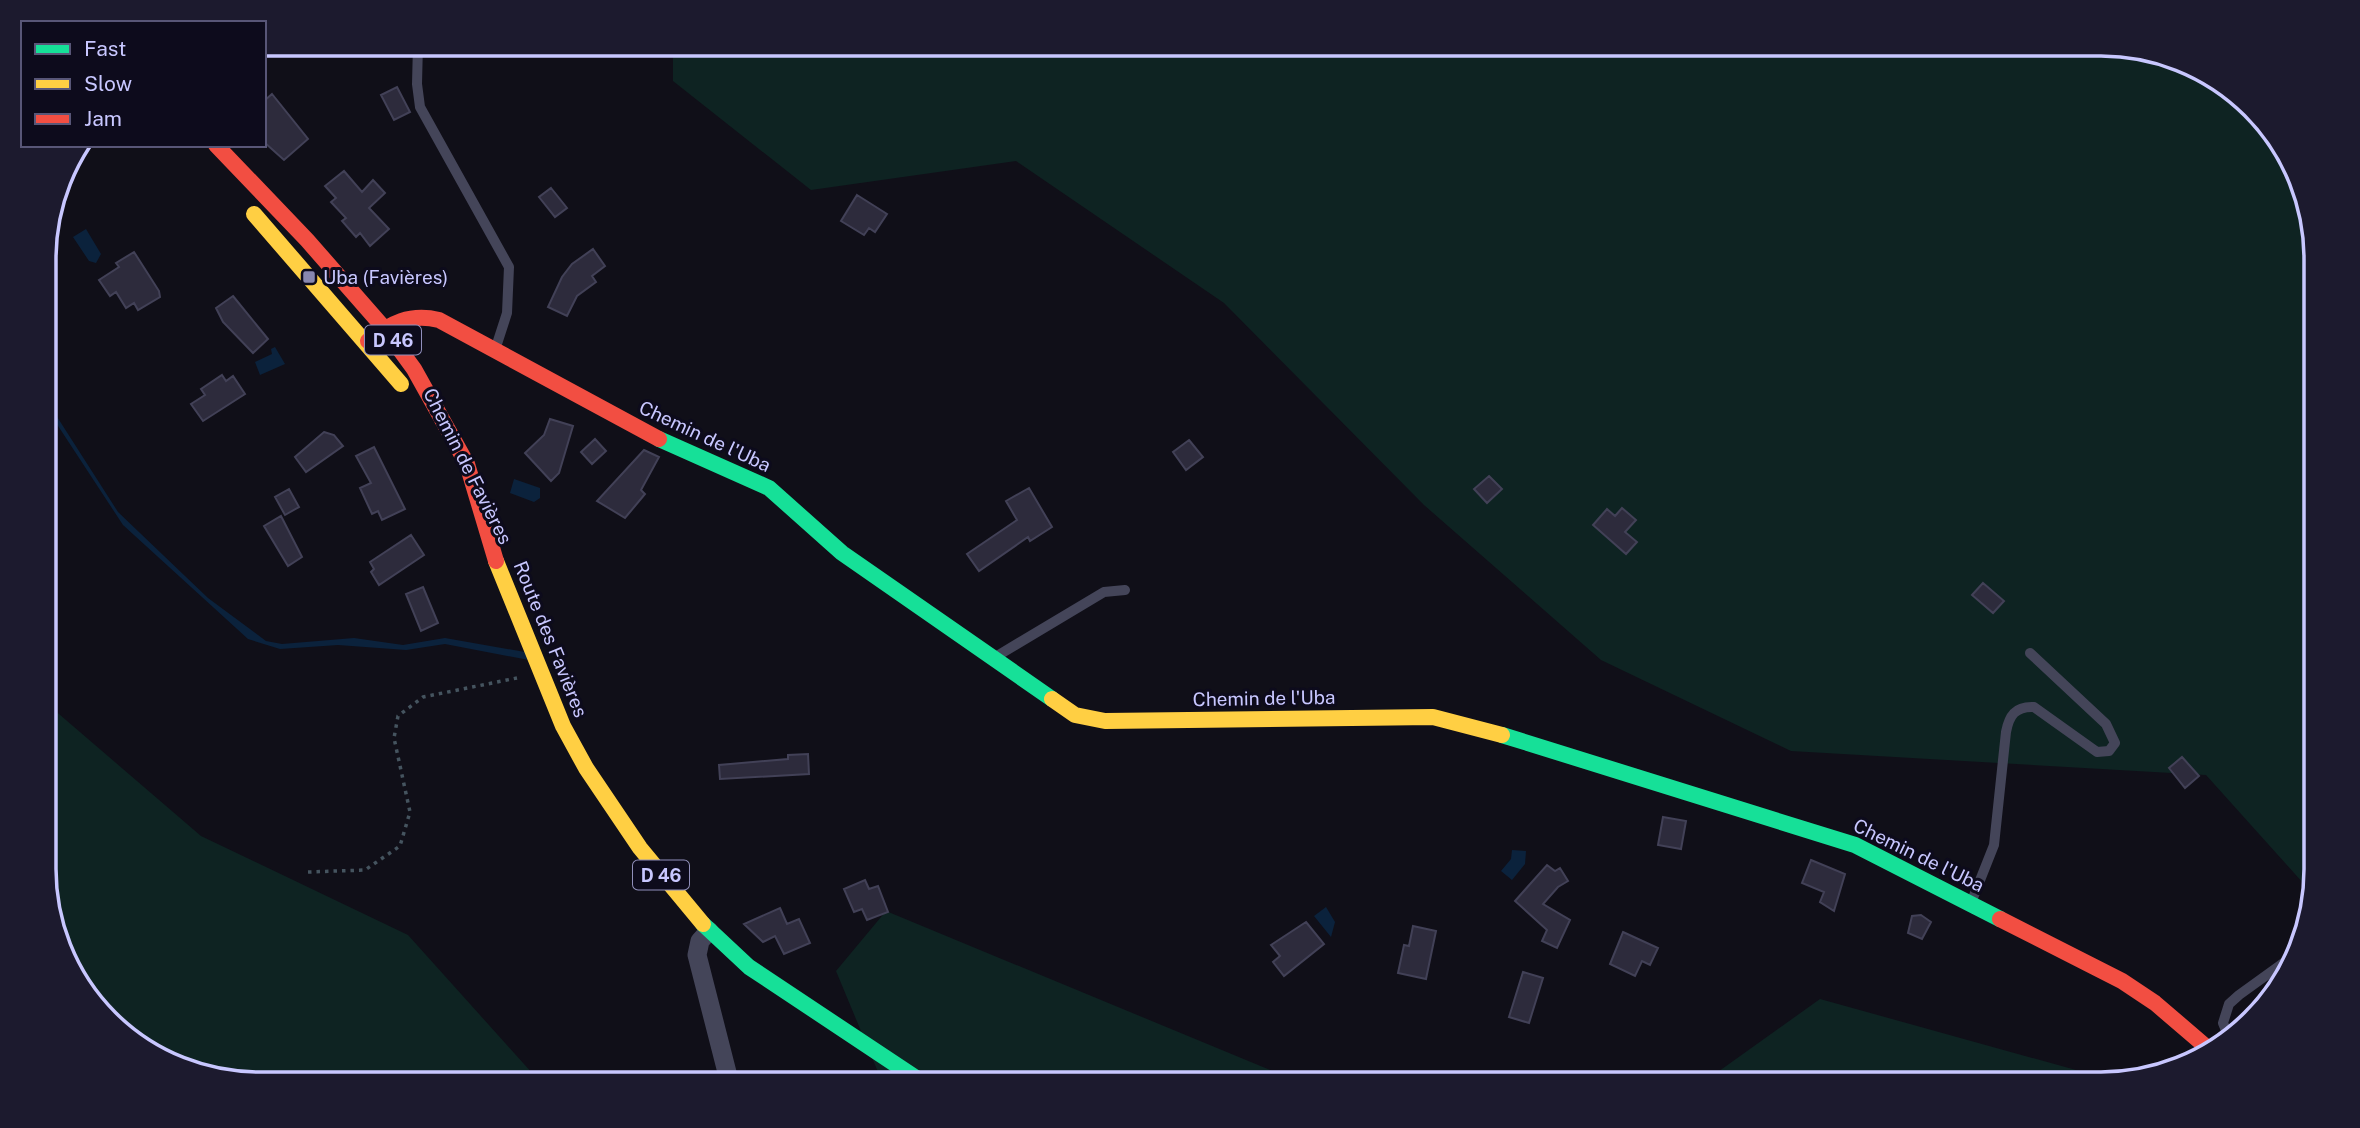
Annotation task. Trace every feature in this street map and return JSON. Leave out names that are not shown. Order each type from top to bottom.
[{"type":"street","name":"D 46","points":[[203,147],[239,195],[367,343]]},
{"type":"street","name":"Route des Favières","points":[[218,147],[307,240],[384,328],[420,379],[467,464],[501,578],[539,672],[586,768],[640,848],[709,931],[749,967],[907,1072]]},
{"type":"street","name":"Chemin de l'Uba","points":[[367,343],[384,328],[408,316],[429,317],[633,427],[769,488],[842,553],[1069,712],[1088,719],[1433,717],[1454,721],[1855,845],[2122,981],[2155,1003],[2203,1044]]},
{"type":"street","name":"Chemin de Favières","points":[[367,343],[414,404],[441,453]]},
{"type":"street","name":"Chemin de Favières","points":[[453,478],[501,578]]},
{"type":"street","points":[[709,931],[700,941],[697,955],[727,1072]]},
{"type":"lane","points":[[418,56],[417,93],[421,107],[509,267],[508,309],[494,351]]},
{"type":"lane","points":[[994,661],[1005,650],[1104,592],[1125,590]]},
{"type":"lane","points":[[1971,903],[1994,845],[2005,741],[2011,715],[2021,708],[2034,707],[2091,750],[2109,751],[2115,743],[2106,724],[2030,653]]},
{"type":"lane","points":[[2226,1029],[2223,1023],[2229,1004],[2279,967]]},
{"type":"path","points":[[308,872],[365,870],[400,846],[410,812],[394,738],[398,716],[423,697],[498,684],[539,672]]},
{"type":"green space","points":[[673,56],[2101,56],[2140,60],[2179,71],[2225,98],[2262,135],[2289,181],[2302,233],[2303,883],[2206,775],[1791,751],[1601,660],[1424,505],[1224,303],[1016,161],[811,190],[673,81]]},
{"type":"green space","points":[[56,711],[201,836],[408,935],[531,1072],[259,1072],[220,1068],[181,1057],[158,1045],[135,1030],[98,993],[71,947],[63,921],[56,869]]},
{"type":"green space","points":[[886,911],[1275,1072],[878,1072],[836,971]]},
{"type":"green space","points":[[1820,999],[2083,1072],[1718,1072]]},
{"type":"water","points":[[86,229],[101,254],[96,263],[89,261],[73,237]]},
{"type":"water","points":[[275,347],[285,364],[260,375],[255,362],[272,354],[271,349]]},
{"type":"water","points":[[56,415],[118,512],[208,598],[266,641],[282,644],[354,638],[403,645],[445,638],[525,652],[529,660],[445,644],[406,650],[338,645],[280,649],[248,639],[123,525],[56,423]]},
{"type":"water","points":[[514,479],[540,488],[540,498],[534,502],[510,493]]},
{"type":"water","points":[[1512,850],[1526,851],[1525,864],[1512,880],[1501,871],[1511,859]]},
{"type":"water","points":[[1326,907],[1335,922],[1331,937],[1314,916]]},
{"type":"building","points":[[397,87],[410,112],[394,120],[381,95]]},
{"type":"building","points":[[272,94],[308,139],[284,160],[266,144],[266,99]]},
{"type":"building","points":[[344,171],[362,192],[373,180],[385,193],[369,208],[389,229],[370,246],[360,233],[356,237],[342,221],[346,218],[331,202],[336,198],[325,186]]},
{"type":"building","points":[[551,188],[567,208],[555,217],[539,197]]},
{"type":"building","points":[[857,195],[887,214],[875,232],[869,228],[864,235],[841,221]]},
{"type":"building","points":[[593,249],[605,266],[592,276],[596,282],[577,296],[567,316],[548,307],[562,277],[572,264]]},
{"type":"building","points":[[134,252],[159,291],[160,297],[138,310],[134,303],[126,308],[116,292],[110,296],[99,280],[119,267],[116,263]]},
{"type":"building","points":[[233,296],[268,339],[253,353],[223,322],[216,308]]},
{"type":"building","points":[[222,375],[226,381],[233,376],[245,394],[203,421],[191,404],[205,395],[201,389]]},
{"type":"building","points":[[550,419],[573,426],[559,473],[551,481],[525,453],[544,435]]},
{"type":"building","points":[[324,432],[334,435],[343,446],[306,472],[295,457]]},
{"type":"building","points":[[595,439],[606,451],[592,464],[581,452]]},
{"type":"building","points":[[1189,440],[1203,457],[1186,470],[1173,452]]},
{"type":"building","points":[[374,447],[405,509],[382,520],[378,511],[372,514],[360,488],[371,483],[356,456]]},
{"type":"building","points":[[644,450],[659,457],[641,490],[645,494],[625,518],[597,501]]},
{"type":"building","points":[[1489,476],[1502,489],[1487,503],[1474,489]]},
{"type":"building","points":[[1029,488],[1052,527],[1030,541],[1028,537],[979,571],[967,554],[1017,520],[1006,501]]},
{"type":"building","points":[[289,489],[299,507],[285,515],[275,497]]},
{"type":"building","points":[[1622,508],[1636,520],[1625,532],[1637,542],[1626,554],[1593,525],[1607,509],[1615,516]]},
{"type":"building","points":[[281,516],[302,557],[288,566],[264,526]]},
{"type":"building","points":[[411,535],[424,555],[379,585],[371,572],[374,569],[370,562]]},
{"type":"building","points":[[1983,583],[2004,601],[1993,613],[1972,595]]},
{"type":"building","points":[[423,587],[438,623],[421,631],[406,594]]},
{"type":"building","points":[[808,754],[809,774],[720,779],[719,765],[788,759],[788,755]]},
{"type":"building","points":[[2182,757],[2199,776],[2185,788],[2169,768]]},
{"type":"building","points":[[1663,817],[1686,821],[1681,849],[1658,845]]},
{"type":"building","points":[[1811,860],[1845,874],[1834,911],[1820,902],[1824,892],[1802,883]]},
{"type":"building","points":[[1547,865],[1555,871],[1560,868],[1568,881],[1558,887],[1543,904],[1570,920],[1557,948],[1542,941],[1547,930],[1515,901]]},
{"type":"building","points":[[865,880],[869,889],[878,886],[888,912],[867,920],[862,909],[854,912],[844,889]]},
{"type":"building","points":[[780,908],[787,924],[799,919],[810,943],[784,954],[775,936],[763,942],[744,924]]},
{"type":"building","points":[[1921,915],[1931,922],[1922,939],[1908,933],[1912,916]]},
{"type":"building","points":[[1306,922],[1324,944],[1284,976],[1273,962],[1280,956],[1271,945]]},
{"type":"building","points":[[1413,926],[1436,931],[1426,979],[1398,973],[1404,945],[1409,946]]},
{"type":"building","points":[[1623,932],[1658,948],[1650,965],[1642,961],[1635,976],[1610,964]]},
{"type":"building","points":[[1523,972],[1543,978],[1529,1023],[1509,1017]]},
{"type":"traffic: fast","points":[[659,439],[769,488],[842,553],[1052,699]]},
{"type":"traffic: fast","points":[[1502,735],[1855,845],[2000,919]]},
{"type":"traffic: fast","points":[[703,924],[749,967],[907,1072]]},
{"type":"traffic: slow","points":[[254,214],[401,384]]},
{"type":"traffic: slow","points":[[496,561],[563,726],[586,768],[640,848],[703,924]]},
{"type":"traffic: slow","points":[[1052,699],[1075,715],[1105,721],[1433,717],[1502,735]]},
{"type":"traffic: jam","points":[[218,147],[307,240],[384,328],[414,369],[467,464],[496,561]]},
{"type":"traffic: jam","points":[[368,341],[401,321],[419,318],[439,320],[659,439]]},
{"type":"traffic: jam","points":[[2000,919],[2122,981],[2155,1003],[2203,1044]]},
{"type":"place","name":"Uba (Favières)","points":[[309,277]]}]
